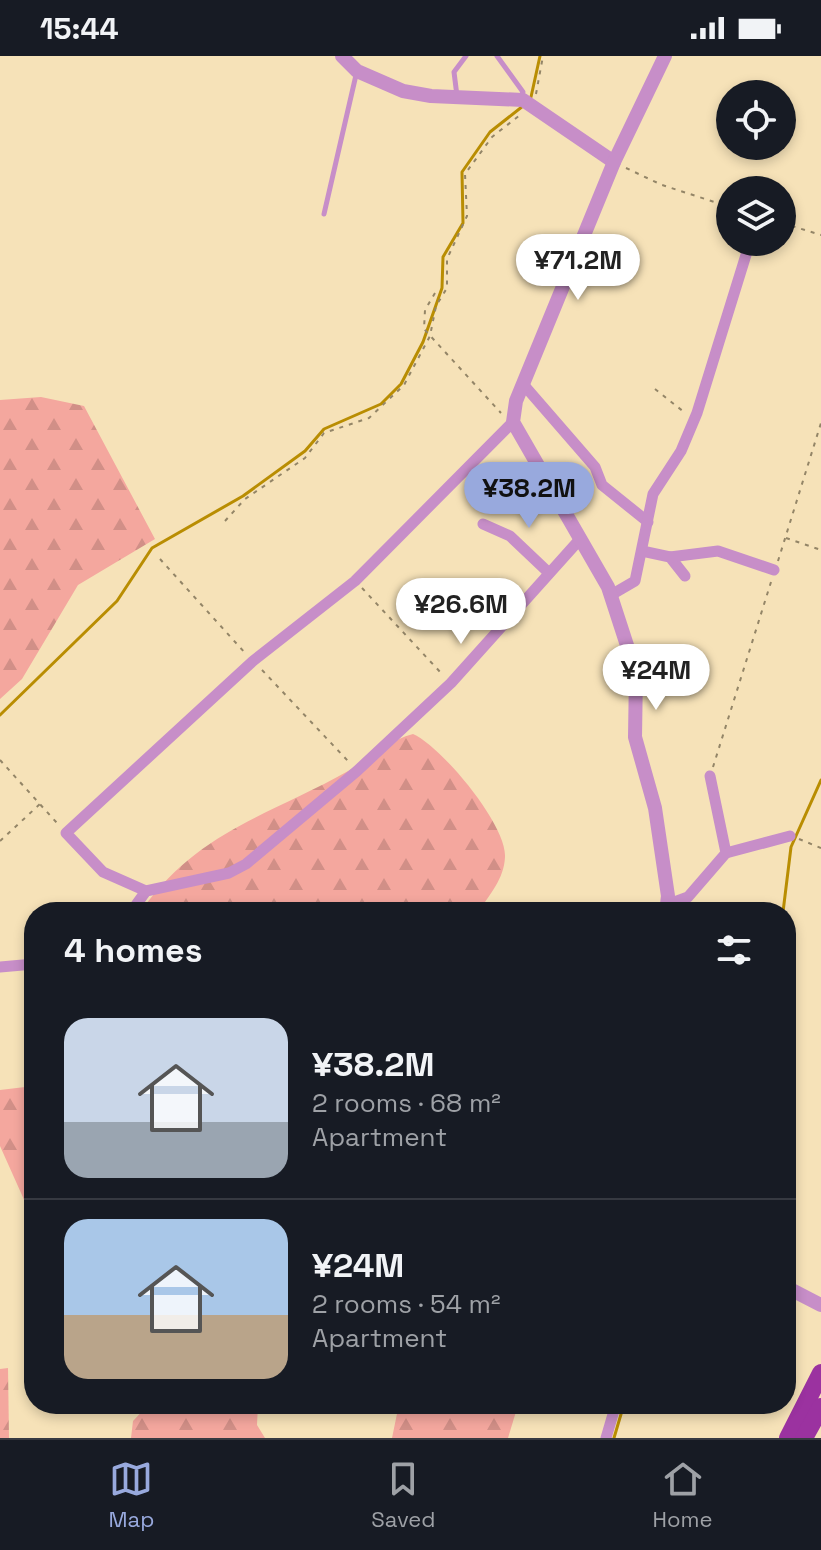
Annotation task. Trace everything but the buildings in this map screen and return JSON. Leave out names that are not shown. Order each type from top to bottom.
[{"type":"highway","points":[[788,1438],[821,1373]]},
{"type":"highway","points":[[804,1438],[821,1407]]},
{"type":"street","points":[[342,56],[357,71],[403,91],[524,102],[614,162]]},
{"type":"street","points":[[581,538],[451,683],[357,771],[246,864],[229,873],[146,891],[103,872],[66,833],[253,661],[355,581],[513,419],[523,384],[614,162],[665,56]]},
{"type":"street","points":[[611,595],[635,581],[653,494],[681,451],[694,420],[746,256]]},
{"type":"street","points":[[523,384],[595,467],[602,485],[648,522]]},
{"type":"street","points":[[513,419],[534,464],[581,538],[611,595],[636,673],[635,737],[655,808],[667,902]]},
{"type":"street","points":[[483,524],[510,536],[549,573]]},
{"type":"street","points":[[642,551],[670,557],[718,551],[774,570]]},
{"type":"street","points":[[670,557],[685,576]]},
{"type":"street","points":[[710,776],[726,853]]},
{"type":"street","points":[[679,902],[688,897],[726,853],[790,836]]},
{"type":"street","points":[[138,902],[146,891]]},
{"type":"street","points":[[0,967],[24,965]]},
{"type":"street","points":[[796,1292],[821,1305]]},
{"type":"street","points":[[606,1438],[613,1414]]},
{"type":"lane","points":[[458,97],[454,72],[466,56]]},
{"type":"lane","points":[[497,56],[523,92],[524,102]]},
{"type":"lane","points":[[324,214],[357,71]]},
{"type":"path","points":[[225,521],[245,499],[305,458],[324,433],[369,418],[397,394],[430,336],[436,306],[447,288],[447,259],[467,216],[465,174],[492,137],[516,119],[524,102],[537,93],[543,56]]},
{"type":"path","points":[[614,162],[662,185],[716,202]]},
{"type":"path","points":[[796,227],[821,235]]},
{"type":"path","points":[[435,293],[425,310],[424,329],[502,415],[513,419]]},
{"type":"path","points":[[655,389],[694,420]]},
{"type":"path","points":[[710,776],[821,423]]},
{"type":"path","points":[[785,538],[821,550]]},
{"type":"path","points":[[160,559],[357,771]]},
{"type":"path","points":[[355,581],[451,683]]},
{"type":"path","points":[[0,760],[66,833]]},
{"type":"path","points":[[0,841],[40,804]]},
{"type":"path","points":[[790,836],[821,848]]},
{"type":"green space","points":[[41,397],[84,406],[155,539],[78,585],[22,679],[0,699],[0,400]]},
{"type":"green space","points":[[413,734],[425,741],[470,788],[495,826],[505,857],[496,886],[485,902],[148,902],[186,861],[211,843],[350,770],[396,740]]},
{"type":"green space","points":[[24,1087],[24,1200],[0,1146],[0,1090]]},
{"type":"green space","points":[[8,1368],[9,1438],[0,1438],[0,1369]]},
{"type":"green space","points":[[140,1414],[258,1414],[257,1425],[265,1438],[131,1438],[133,1421]]},
{"type":"green space","points":[[397,1414],[515,1414],[508,1438],[392,1438]]},
{"type":"waterway","points":[[531,97],[540,56]]},
{"type":"waterway","points":[[0,715],[117,601],[152,548],[243,496],[305,451],[324,429],[381,404],[401,384],[423,342],[442,288],[443,257],[463,223],[462,172],[490,132],[523,106]]},
{"type":"waterway","points":[[784,902],[791,847],[821,780]]},
{"type":"waterway","points":[[614,1438],[621,1414]]}]
